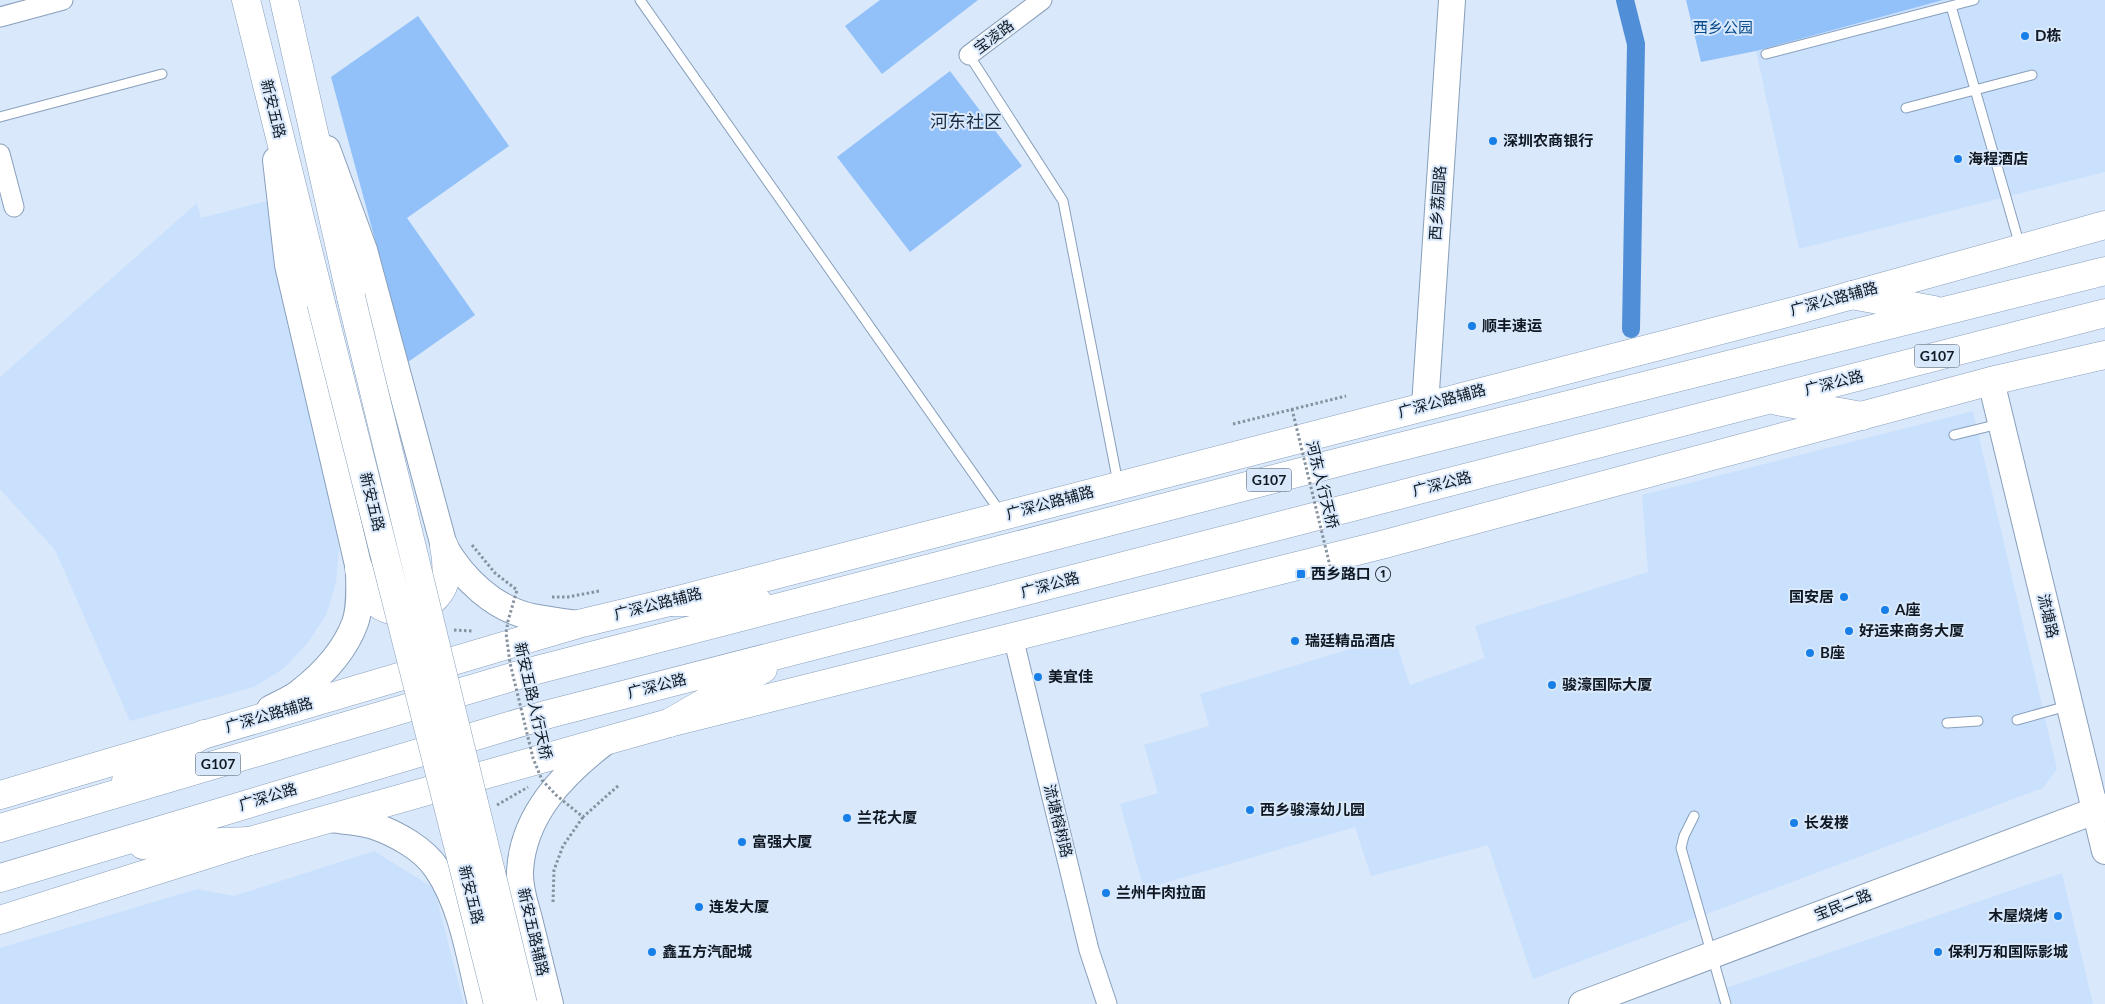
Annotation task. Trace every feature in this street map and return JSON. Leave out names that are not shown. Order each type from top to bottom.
[{"type":"main road","name":"新安五路","points":[[246,0],[498,1004]]},
{"type":"main road","name":"新安五路","points":[[284,0],[352,297],[523,1004]]},
{"type":"main road","name":"西乡荔园路","points":[[1425,406],[1452,0]]},
{"type":"main road","points":[[268,87],[288,265],[362,581],[369,595],[380,605],[393,611],[408,612],[423,608],[435,600],[442,590],[446,579],[444,546],[364,250],[303,82]]},
{"type":"main road","name":"广深公路辅路","points":[[0,795],[578,624],[670,602],[1852,295],[2105,225]]},
{"type":"main road","name":"G107","points":[[0,828],[529,672],[1359,457],[2105,271]]},
{"type":"main road","points":[[1852,295],[1943,312]]},
{"type":"main road","name":"广深公路","points":[[0,878],[549,714],[2105,313]]},
{"type":"main road","points":[[0,920],[250,841],[669,723],[1385,544],[1990,381],[2105,355]]},
{"type":"main road","name":"流塘路","points":[[1990,381],[2069,705],[2100,808],[2105,851]]},
{"type":"main road","points":[[1769,399],[1862,416]]},
{"type":"main road","points":[[444,546],[453,563],[467,579],[482,592],[506,606],[530,617],[578,624]]},
{"type":"main road","points":[[249,721],[300,692],[330,664],[346,643],[356,621],[359,568]]},
{"type":"main road","points":[[670,602],[797,602]]},
{"type":"main road","points":[[669,723],[792,652]]},
{"type":"main road","points":[[95,800],[204,734]]},
{"type":"main road","name":"新安五路辅路","points":[[550,1004],[522,892],[520,872],[523,852],[531,825],[541,806],[562,778],[580,761],[607,741]]},
{"type":"main road","name":"宝民二路","points":[[1582,1004],[2100,808]]},
{"type":"main road","points":[[329,818],[373,826],[397,836],[420,852],[436,868],[452,894],[481,1004]]},
{"type":"main road","points":[[101,847],[250,841]]},
{"type":"street","points":[[0,17],[63,0]]},
{"type":"street","name":"宝凌路","points":[[969,55],[1042,0]]},
{"type":"street","points":[[0,154],[14,207]]},
{"type":"street","name":"流塘榕树路","points":[[1013,637],[1089,950],[1107,1004]]},
{"type":"lane","points":[[640,0],[1002,516]]},
{"type":"lane","points":[[1766,54],[1974,0]]},
{"type":"lane","points":[[1951,6],[2020,249]]},
{"type":"lane","points":[[969,55],[1063,201],[1118,485]]},
{"type":"lane","points":[[0,117],[162,74]]},
{"type":"lane","points":[[1906,108],[2032,75]]},
{"type":"lane","points":[[1954,435],[2002,424]]},
{"type":"lane","points":[[2017,720],[2069,705]]},
{"type":"lane","points":[[1947,723],[1978,721]]},
{"type":"lane","points":[[1694,816],[1684,836],[1681,848],[1726,1004]]},
{"type":"path","points":[[1233,424],[1346,396]]},
{"type":"path","name":"河东人行天桥","points":[[1292,409],[1330,566]]},
{"type":"path","points":[[472,545],[495,573],[517,590],[526,591]]},
{"type":"path","name":"新安五路人行天桥","points":[[517,590],[506,633],[510,663],[533,758],[542,780],[556,794],[584,816]]},
{"type":"path","points":[[550,597],[568,597],[599,591]]},
{"type":"path","points":[[452,630],[479,631]]},
{"type":"path","points":[[497,632],[506,633]]},
{"type":"path","points":[[494,806],[542,780]]},
{"type":"path","points":[[553,902],[554,870],[563,846],[584,816],[619,785]]},
{"type":"shaded area","points":[[1943,0],[2105,0],[2105,172],[1799,249],[1756,51]]},
{"type":"shaded area","points":[[267,201],[339,548],[336,583],[326,615],[307,644],[283,669],[254,687],[130,721],[55,550],[0,489],[0,377],[197,203],[201,218]]},
{"type":"shaded area","points":[[1973,411],[2057,769],[2043,788],[1533,979],[1488,845],[1371,876],[1355,827],[1144,889],[1120,804],[1158,793],[1144,745],[1209,726],[1200,694],[1394,636],[1410,685],[1485,658],[1475,626],[1648,572],[1642,495]]},
{"type":"shaded area","points":[[374,851],[434,888],[464,1004],[0,1004],[0,948],[197,889],[234,896]]},
{"type":"shaded area","points":[[2062,873],[2093,1004],[1718,1004],[1717,991]]},
{"type":"green space","points":[[880,0],[978,0],[882,74],[845,26]]},
{"type":"green space","name":"西乡公园","points":[[1686,0],[1943,0],[1756,51],[1701,62]]},
{"type":"green space","points":[[418,16],[509,146],[407,218],[475,315],[408,362],[331,77]]},
{"type":"green space","points":[[950,71],[1022,166],[910,252],[837,157]]},
{"type":"waterway","points":[[1625,0],[1636,44],[1631,329]]},
{"type":"place","name":"D栋","points":[[2025,36]]},
{"type":"place","name":"深圳农商银行","points":[[1493,141]]},
{"type":"place","name":"海程酒店","points":[[1958,159]]},
{"type":"place","name":"顺丰速运","points":[[1472,326]]},
{"type":"place","name":"西乡路口 ①","points":[[1301,574]]},
{"type":"place","name":"国安居","points":[[1844,597]]},
{"type":"place","name":"A座","points":[[1885,610]]},
{"type":"place","name":"好运来商务大厦","points":[[1849,631]]},
{"type":"place","name":"瑞廷精品酒店","points":[[1295,641]]},
{"type":"place","name":"B座","points":[[1810,653]]},
{"type":"place","name":"美宜佳","points":[[1038,677]]},
{"type":"place","name":"骏濠国际大厦","points":[[1552,685]]},
{"type":"place","name":"西乡骏濠幼儿园","points":[[1250,810]]},
{"type":"place","name":"兰花大厦","points":[[847,818]]},
{"type":"place","name":"长发楼","points":[[1794,823]]},
{"type":"place","name":"富强大厦","points":[[742,842]]},
{"type":"place","name":"兰州牛肉拉面","points":[[1106,893]]},
{"type":"place","name":"连发大厦","points":[[699,907]]},
{"type":"place","name":"木屋烧烤","points":[[2058,916]]},
{"type":"place","name":"鑫五方汽配城","points":[[652,952]]},
{"type":"place","name":"保利万和国际影城","points":[[1938,952]]},
{"type":"district","name":"河东社区","points":[[966,122]]}]
